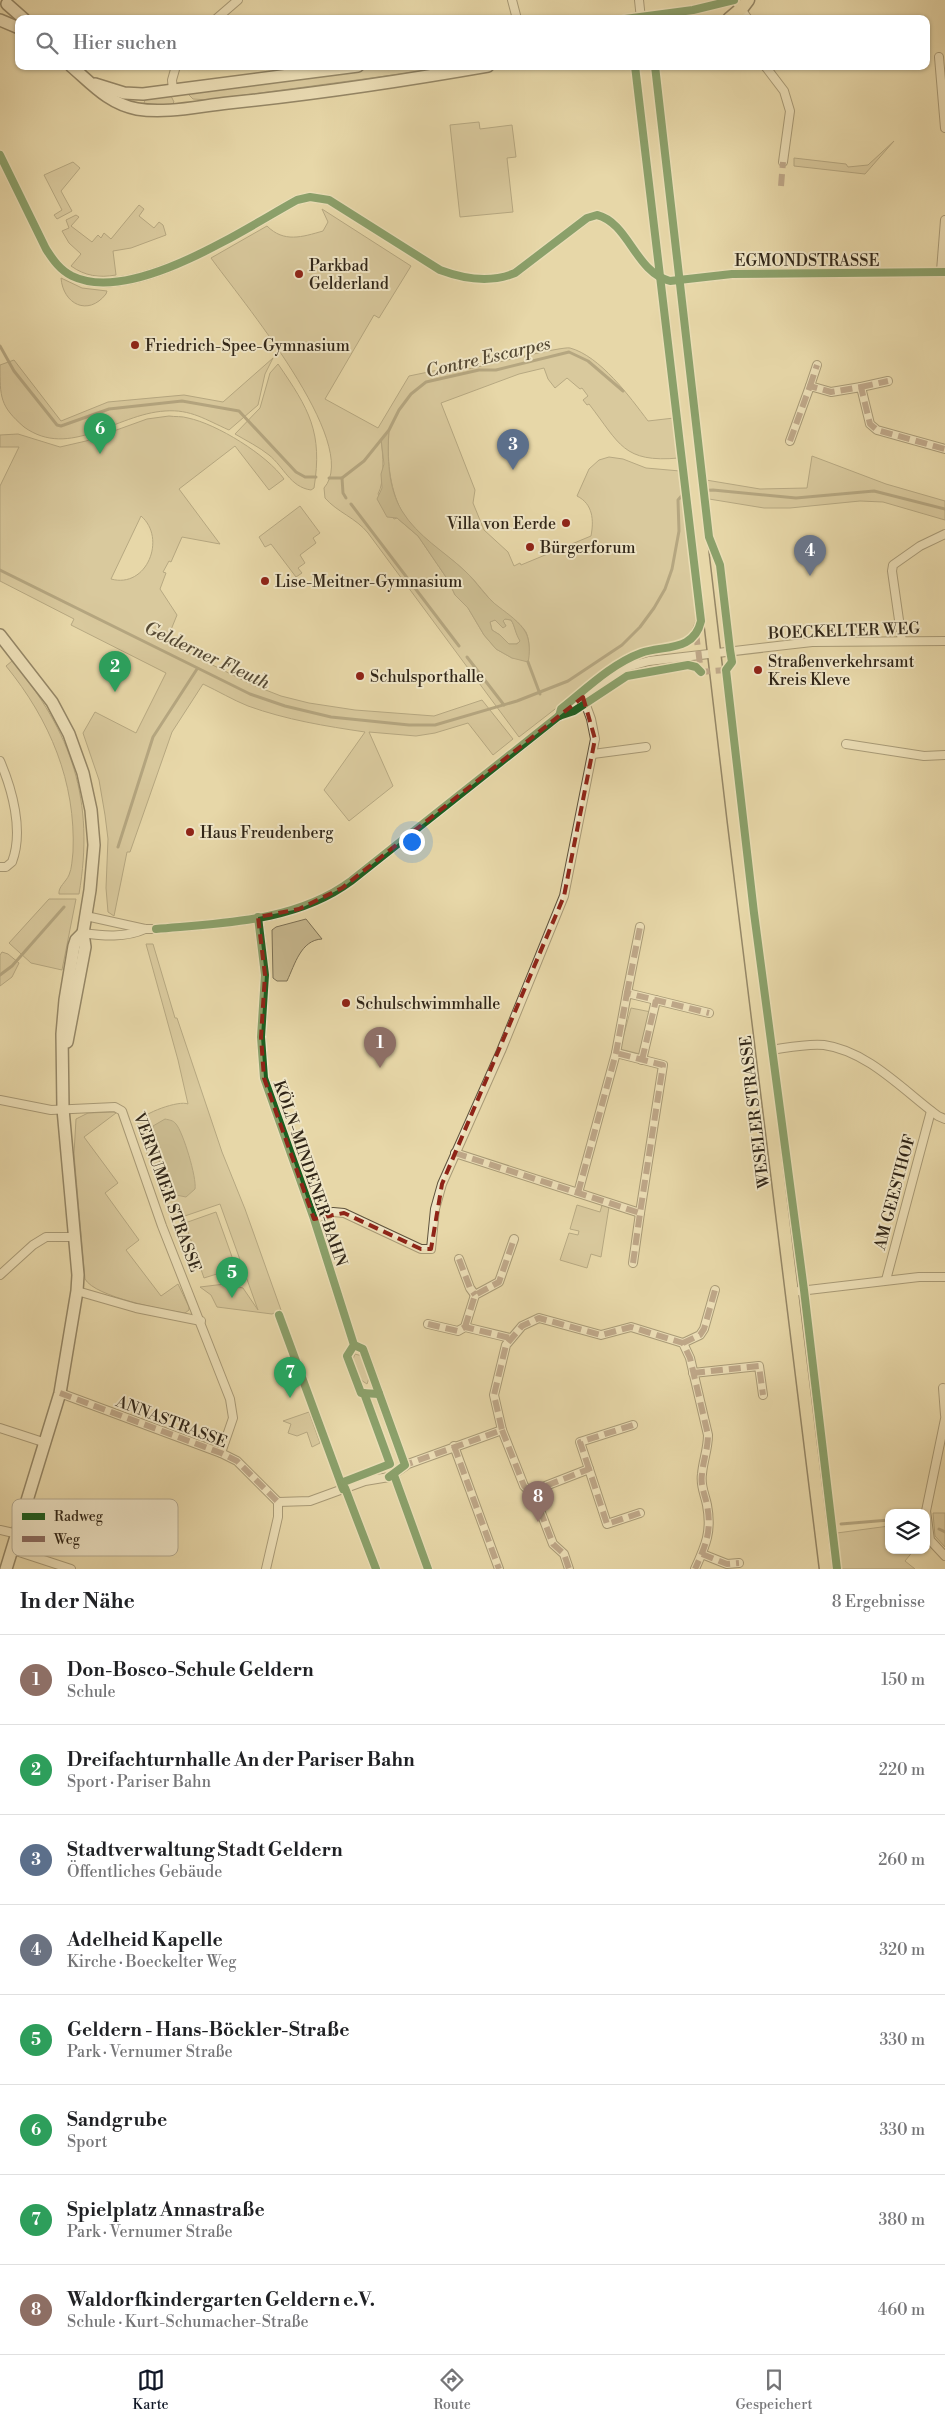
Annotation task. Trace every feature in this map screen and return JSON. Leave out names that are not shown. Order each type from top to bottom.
[{"type":"main road","name":"WESELER STRASSE","points":[[646,70],[790,1292],[826,1569]]},
{"type":"street","points":[[221,15],[238,0]]},
{"type":"street","points":[[512,0],[516,15]]},
{"type":"street","points":[[639,0],[641,15]]},
{"type":"street","points":[[0,16],[7,2],[20,15]]},
{"type":"street","points":[[0,20],[15,26]]},
{"type":"street","points":[[939,57],[945,128]]},
{"type":"street","points":[[77,70],[100,93],[113,101],[136,109],[184,108],[280,97],[461,70]]},
{"type":"street","points":[[175,70],[172,80],[173,90],[175,97],[184,108]]},
{"type":"street","points":[[89,81],[124,93],[143,94],[327,70]]},
{"type":"street","points":[[768,70],[784,90],[790,111],[784,162]]},
{"type":"street","points":[[0,155],[54,261],[72,276],[92,282],[121,282],[154,273],[202,252],[297,200],[319,197],[329,200],[440,270],[456,276],[478,279],[504,277],[515,273],[587,218],[597,215],[613,223],[650,270],[661,279],[670,281]]},
{"type":"street","points":[[943,271],[945,220]]},
{"type":"street","name":"EGMONDSTRASSE","points":[[670,281],[732,274],[943,271]]},
{"type":"street","points":[[790,441],[817,365]]},
{"type":"street","points":[[810,386],[831,392],[888,382]]},
{"type":"street","points":[[861,387],[870,424],[877,430],[945,449]]},
{"type":"street","points":[[902,642],[892,571],[893,565],[920,546],[945,534]]},
{"type":"street","points":[[0,635],[52,702],[69,734],[83,773],[91,810],[94,845],[86,916],[83,933],[76,940],[74,946],[65,1000],[62,1034],[64,1055],[63,1109],[77,1291],[60,1393],[29,1499]]},
{"type":"street","name":"BOECKELTER WEG","points":[[145,929],[258,917],[299,909],[323,899],[342,888],[583,697],[614,675],[635,664],[714,652],[812,642],[945,641]]},
{"type":"street","points":[[314,1219],[333,1212],[344,1213],[421,1249],[429,1250],[433,1243],[436,1200],[562,904],[574,854],[593,754],[594,729],[583,697]]},
{"type":"street","points":[[846,744],[924,756],[945,756]]},
{"type":"street","points":[[593,754],[646,747]]},
{"type":"street","points":[[0,761],[12,796],[16,832],[12,862],[6,867],[0,867]]},
{"type":"street","points":[[86,916],[145,929]]},
{"type":"street","name":"KÖLN-MINDENER-BAHN","points":[[258,917],[265,975],[261,1037],[264,1078],[275,1114],[314,1219],[354,1345],[363,1349],[406,1465]]},
{"type":"street","points":[[578,1193],[616,1053],[640,926]]},
{"type":"street","points":[[83,933],[112,935],[145,929]]},
{"type":"street","points":[[627,993],[709,1013]]},
{"type":"street","points":[[642,1060],[656,1000]]},
{"type":"street","points":[[763,1051],[827,1046],[868,1062],[930,1111],[945,1119]]},
{"type":"street","points":[[616,1053],[663,1065],[634,1262]]},
{"type":"street","name":"VERNUMER STRASSE","points":[[0,1100],[45,1109],[115,1107],[122,1111],[155,1208],[201,1321],[233,1408],[231,1424],[221,1453]]},
{"type":"street","name":"AM GEESTHOF","points":[[886,1280],[930,1111]]},
{"type":"street","points":[[455,1153],[640,1213]]},
{"type":"street","points":[[0,1275],[33,1245],[46,1238],[74,1237]]},
{"type":"street","points":[[475,1295],[499,1282],[514,1239]]},
{"type":"street","points":[[428,1324],[458,1331],[465,1327],[475,1295],[459,1259]]},
{"type":"street","points":[[790,1292],[886,1280],[945,1277]]},
{"type":"street","points":[[569,1569],[564,1554],[552,1544],[535,1497],[524,1486],[502,1430],[494,1395],[506,1345],[522,1326],[539,1318],[601,1335],[632,1327],[683,1343],[700,1334],[704,1329],[714,1290]]},
{"type":"street","points":[[77,1291],[136,1308],[201,1321]]},
{"type":"street","points":[[465,1327],[510,1338]]},
{"type":"street","points":[[683,1343],[693,1374],[708,1436],[708,1448],[702,1474],[702,1492],[707,1503],[710,1532],[696,1569]]},
{"type":"street","name":"KÖLN-MINDENER-BAHN","points":[[354,1345],[347,1356],[361,1393],[379,1394]]},
{"type":"street","points":[[693,1374],[759,1366],[763,1395]]},
{"type":"street","points":[[943,1388],[945,1417],[926,1510],[930,1540],[945,1556]]},
{"type":"street","name":"ANNASTRASSE","points":[[60,1393],[221,1453],[246,1468],[278,1502]]},
{"type":"street","points":[[633,1425],[580,1442],[608,1524],[640,1512]]},
{"type":"street","points":[[0,1428],[46,1443]]},
{"type":"street","points":[[266,1569],[278,1517],[278,1502],[310,1502],[373,1478],[392,1476],[406,1465],[502,1430]]},
{"type":"street","points":[[454,1446],[499,1569]]},
{"type":"street","points":[[530,1492],[589,1469]]},
{"type":"street","points":[[392,1476],[428,1569]]},
{"type":"street","points":[[346,1488],[376,1569]]},
{"type":"street","points":[[6,1569],[12,1553]]},
{"type":"street","points":[[702,1554],[727,1564],[739,1563]]},
{"type":"street","points":[[31,1556],[71,1569]]},
{"type":"highlighted area","points":[[583,697],[595,739],[564,896],[442,1184],[431,1249],[421,1249],[344,1213],[314,1219],[264,1078],[261,1037],[265,975],[258,917],[299,909],[342,888]]},
{"type":"shaded area","points":[[357,70],[430,70],[208,100],[193,99],[188,94],[189,92]]},
{"type":"shaded area","points":[[170,94],[174,102],[172,104],[143,106],[145,100]]},
{"type":"shaded area","points":[[479,122],[480,129],[512,125],[516,157],[507,158],[513,212],[460,217],[450,125]]},
{"type":"shaded area","points":[[894,141],[865,174],[794,166],[794,158],[846,164],[848,167],[868,165]]},
{"type":"shaded area","points":[[73,162],[80,168],[61,191],[72,211],[57,219],[54,215],[62,210],[44,175]]},
{"type":"shaded area","points":[[139,205],[144,209],[139,216],[154,228],[159,222],[163,225],[166,235],[131,248],[113,251],[116,275],[92,275],[71,266],[81,254],[69,243],[62,231],[69,228],[66,220],[76,215],[79,217],[71,226],[92,242],[98,235],[101,238],[104,233],[111,239]]},
{"type":"shaded area","points":[[322,209],[411,266],[379,318],[374,315],[325,399],[378,428],[409,376],[467,364],[468,369],[538,353],[570,348],[581,352],[603,368],[623,389],[648,421],[674,418],[679,458],[660,459],[634,454],[625,448],[616,440],[589,404],[587,405],[583,400],[588,396],[582,388],[580,389],[567,378],[555,388],[548,379],[544,368],[519,374],[441,403],[475,490],[473,503],[484,530],[508,552],[514,566],[520,563],[521,565],[591,536],[591,513],[586,503],[577,496],[589,469],[599,460],[609,457],[623,459],[646,468],[680,471],[697,618],[690,635],[684,641],[642,649],[621,658],[519,737],[368,533],[325,498],[324,488],[331,467],[327,439],[313,406],[269,336],[211,258],[267,226],[280,235],[301,237],[323,231],[328,222]],"holes":[[[389,431],[391,482],[401,510],[414,528],[469,574],[493,603],[523,628],[528,641],[528,655],[512,658],[496,649],[484,635],[468,608],[455,595],[448,580],[418,536],[397,518],[394,519],[378,494],[383,475],[381,439]]]},
{"type":"shaded area","points":[[61,278],[82,288],[107,291],[99,301],[92,305],[84,306],[71,301],[66,295]]},
{"type":"shaded area","points":[[273,358],[265,374],[258,405],[229,430],[191,413],[165,411],[129,419],[76,437],[59,439],[41,436],[24,427],[10,413],[3,400],[0,386],[0,365],[14,360],[61,421],[108,402],[184,395],[223,402]]},
{"type":"shaded area","points":[[278,364],[298,394],[311,422],[315,436],[317,451],[316,468],[314,488],[311,490],[292,481],[269,455],[235,434],[260,408],[270,373]]},
{"type":"shaded area","points":[[169,416],[200,421],[227,434],[254,451],[266,460],[284,479],[269,490],[235,446],[179,489],[220,544],[182,537],[171,562],[169,561],[163,572],[166,573],[160,589],[177,615],[166,642],[253,685],[281,696],[309,703],[355,710],[434,716],[482,700],[513,739],[493,755],[468,723],[435,733],[416,736],[369,732],[393,786],[349,821],[324,790],[365,732],[306,722],[263,711],[242,704],[203,684],[172,732],[130,852],[127,852],[114,916],[108,912],[106,888],[108,839],[105,815],[99,780],[83,733],[95,712],[136,733],[166,673],[71,625],[74,619],[0,581],[0,486],[19,447],[0,447],[0,435],[18,434],[60,447],[86,441],[147,419]],"holes":[[[141,516],[149,525],[152,548],[149,559],[143,569],[135,576],[124,580],[111,579]]]},
{"type":"shaded area","points":[[389,430],[389,472],[397,502],[402,511],[423,536],[465,571],[494,603],[521,625],[528,640],[528,662],[512,658],[496,649],[484,635],[468,608],[455,595],[448,580],[418,536],[397,518],[387,517],[377,499],[382,488],[381,474],[384,464],[381,439]],"holes":[[[505,619],[511,620],[520,641],[517,644],[509,644],[492,630],[490,622],[495,620],[503,628],[506,626],[503,621]]]},
{"type":"shaded area","points":[[812,456],[886,484],[945,501],[945,520],[883,502],[860,501],[790,508],[764,508],[709,499],[706,480],[760,489],[807,488]]},
{"type":"shaded area","points":[[300,506],[320,533],[313,538],[316,543],[300,555],[305,563],[298,568],[302,573],[296,577],[271,544],[265,547],[259,537]]},
{"type":"shaded area","points":[[505,619],[511,620],[514,625],[521,641],[516,644],[509,644],[492,630],[490,622],[495,620],[506,626],[503,621]]},
{"type":"shaded area","points":[[12,661],[50,714],[64,741],[74,769],[81,798],[84,828],[79,894],[59,894],[69,875],[72,864],[73,826],[70,801],[65,777],[47,730],[22,687],[6,666]]},
{"type":"shaded area","points":[[49,899],[76,899],[62,970],[31,963],[9,943]]},
{"type":"shaded area","points":[[306,919],[322,939],[315,940],[304,948],[287,981],[277,981],[273,978],[272,930],[276,927]]},
{"type":"shaded area","points":[[146,944],[153,944],[175,1018],[177,1018],[222,1152],[245,1209],[281,1310],[272,1314],[217,1307],[211,1295],[200,1287],[225,1284],[243,1288],[258,1310],[220,1204],[173,1220],[138,1130],[138,1122],[141,1118],[154,1111],[177,1104],[188,1104]]},
{"type":"shaded area","points":[[2,952],[8,954],[19,963],[12,977],[0,986],[0,955]]},
{"type":"shaded area","points":[[631,1008],[651,1012],[640,1054],[620,1049]]},
{"type":"shaded area","points":[[88,1113],[116,1113],[84,1137],[118,1183],[105,1193],[139,1240],[126,1250],[161,1296],[178,1284],[189,1307],[189,1310],[185,1313],[147,1306],[115,1297],[91,1286],[85,1279],[74,1154],[76,1119]]},
{"type":"shaded area","points":[[165,1119],[174,1122],[179,1129],[192,1166],[195,1189],[186,1197],[176,1195],[170,1189],[152,1142],[153,1126]]},
{"type":"shaded area","points":[[577,1205],[600,1212],[602,1205],[609,1207],[601,1257],[591,1254],[587,1268],[560,1260],[569,1233],[578,1235],[579,1231],[570,1229]]},
{"type":"shaded area","points":[[216,1212],[236,1268],[204,1278],[185,1223]]},
{"type":"shaded area","points":[[355,1354],[362,1356],[369,1378],[367,1384],[361,1380],[353,1359]]},
{"type":"shaded area","points":[[309,1412],[320,1443],[312,1447],[307,1432],[297,1436],[288,1433],[291,1424],[283,1421]]},
{"type":"shaded area","points":[[933,1513],[945,1513],[945,1547],[935,1536]]},
{"type":"shaded area","points":[[885,1527],[885,1554],[911,1554],[905,1561],[915,1569],[841,1569],[837,1533]]},
{"type":"waterway","name":"Contre Escarpes","points":[[0,346],[14,371],[57,425],[61,426],[109,409],[182,401],[239,411],[296,472],[305,477],[316,477]]},
{"type":"waterway","name":"Contre Escarpes","points":[[329,478],[342,478],[364,461],[389,430],[399,410],[411,394],[426,382],[479,370],[496,370],[569,352],[588,361],[623,391]]},
{"type":"waterway","points":[[342,478],[343,493],[346,498]]},
{"type":"waterway","name":"Gelderner Fleuth","points":[[697,491],[713,490],[796,498],[874,491],[945,509]]},
{"type":"waterway","name":"Gelderner Fleuth","points":[[0,570],[250,694],[285,706],[331,717],[409,725],[435,725],[517,701],[568,681],[622,645],[640,627],[665,589],[672,569],[679,531],[678,500],[684,493],[691,492]]},
{"type":"waterway","points":[[351,504],[459,646]]},
{"type":"waterway","points":[[467,657],[504,705]]},
{"type":"waterway","points":[[528,662],[540,694]]},
{"type":"waterway","points":[[118,847],[153,737],[197,669]]},
{"type":"waterway","points":[[0,975],[12,966],[64,907]]},
{"type":"waterway","points":[[841,1524],[885,1520]]},
{"type":"waterway","points":[[939,1529],[945,1532]]},
{"type":"marked path","points":[[781,186],[783,162]]},
{"type":"marked path","points":[[810,386],[817,365]]},
{"type":"marked path","points":[[861,387],[888,381]]},
{"type":"marked path","points":[[790,441],[810,386],[831,392],[861,387],[870,424],[877,430],[945,449]]},
{"type":"marked path","points":[[696,633],[701,672],[726,670]]},
{"type":"marked path","points":[[627,993],[640,927]]},
{"type":"marked path","points":[[578,1193],[616,1053],[627,993],[709,1013]]},
{"type":"marked path","points":[[642,1060],[656,1000]]},
{"type":"marked path","points":[[455,1153],[640,1213],[663,1065],[616,1053]]},
{"type":"marked path","points":[[633,1263],[640,1213]]},
{"type":"marked path","points":[[465,1327],[475,1295],[499,1282],[514,1239]]},
{"type":"marked path","points":[[459,1259],[470,1288],[475,1295]]},
{"type":"marked path","points":[[683,1343],[700,1335],[704,1329],[715,1290]]},
{"type":"marked path","points":[[404,1461],[405,1465],[502,1430],[494,1395],[506,1345],[522,1326],[539,1318],[601,1335],[631,1327],[683,1343],[690,1358],[708,1435],[702,1486],[709,1523],[705,1545],[695,1569]]},
{"type":"marked path","points":[[428,1324],[458,1331],[465,1327],[510,1338]]},
{"type":"marked path","points":[[693,1373],[759,1366],[763,1395]]},
{"type":"marked path","points":[[60,1393],[221,1453],[237,1461],[278,1502]]},
{"type":"marked path","points":[[589,1469],[580,1442],[633,1425]]},
{"type":"marked path","points":[[502,1430],[524,1486],[535,1497],[553,1544],[564,1554],[569,1569]]},
{"type":"marked path","points":[[454,1446],[499,1569]]},
{"type":"marked path","points":[[530,1492],[589,1469],[607,1524],[640,1513]]},
{"type":"marked path","points":[[702,1554],[727,1564],[739,1563]]},
{"type":"cycle path","points":[[655,15],[693,10],[734,0]]},
{"type":"cycle path","points":[[559,716],[561,709],[619,664],[641,653],[685,643],[692,638],[701,621],[635,70]]},
{"type":"cycle path","points":[[655,70],[709,537],[720,565],[732,662],[726,670],[754,913],[804,1290],[837,1569]]},
{"type":"cycle path","points":[[0,155],[46,249],[54,261],[60,268],[72,276],[97,282],[125,280],[156,272],[187,260],[297,200],[310,197],[329,200],[440,270],[468,278],[497,278],[515,273],[587,218],[597,215],[617,227],[648,268],[658,276],[670,281],[732,274],[945,272]]},
{"type":"cycle path","points":[[559,716],[574,711],[627,676],[688,665],[696,667],[701,672]]},
{"type":"cycle path","points":[[156,929],[258,918],[283,913],[330,895],[351,881],[565,711]]},
{"type":"cycle path","points":[[258,917],[265,975],[261,1037],[264,1078],[314,1219],[354,1345],[347,1356],[361,1393],[379,1394]]},
{"type":"cycle path","points":[[279,1315],[343,1489]]},
{"type":"cycle path","points":[[354,1345],[363,1349],[405,1465],[389,1477]]},
{"type":"cycle path","points":[[341,1483],[390,1464],[364,1393]]},
{"type":"cycle path","points":[[394,1475],[428,1569]]},
{"type":"cycle path","points":[[345,1488],[376,1569]]},
{"type":"place","name":"Parkbad Gelderland","points":[[299,274]]},
{"type":"place","name":"Friedrich-Spee-Gymnasium","points":[[135,345]]},
{"type":"place","name":"Sandgrube","points":[[100,454]]},
{"type":"place","name":"Stadtverwaltung Stadt Geldern","points":[[513,470]]},
{"type":"place","name":"Villa von Eerde","points":[[566,523]]},
{"type":"place","name":"Bürgerforum","points":[[530,547]]},
{"type":"place","name":"Adelheid Kapelle","points":[[810,576]]},
{"type":"place","name":"Lise-Meitner-Gymnasium","points":[[265,581]]},
{"type":"place","name":"Straßenverkehrsamt Kreis Kleve","points":[[758,670]]},
{"type":"place","name":"Schulsporthalle","points":[[360,676]]},
{"type":"place","name":"Dreifachturnhalle An der Pariser Bahn","points":[[115,692]]},
{"type":"place","name":"Haus Freudenberg","points":[[190,832]]},
{"type":"place","name":"Schulschwimmhalle","points":[[346,1003]]},
{"type":"place","name":"Don-Bosco-Schule Geldern","points":[[380,1068]]},
{"type":"place","name":"Geldern - Hans-Böckler-Straße","points":[[232,1298]]},
{"type":"place","name":"Spielplatz Annastraße","points":[[290,1398]]},
{"type":"place","name":"Waldorfkindergarten Geldern e.V.","points":[[538,1522]]}]
